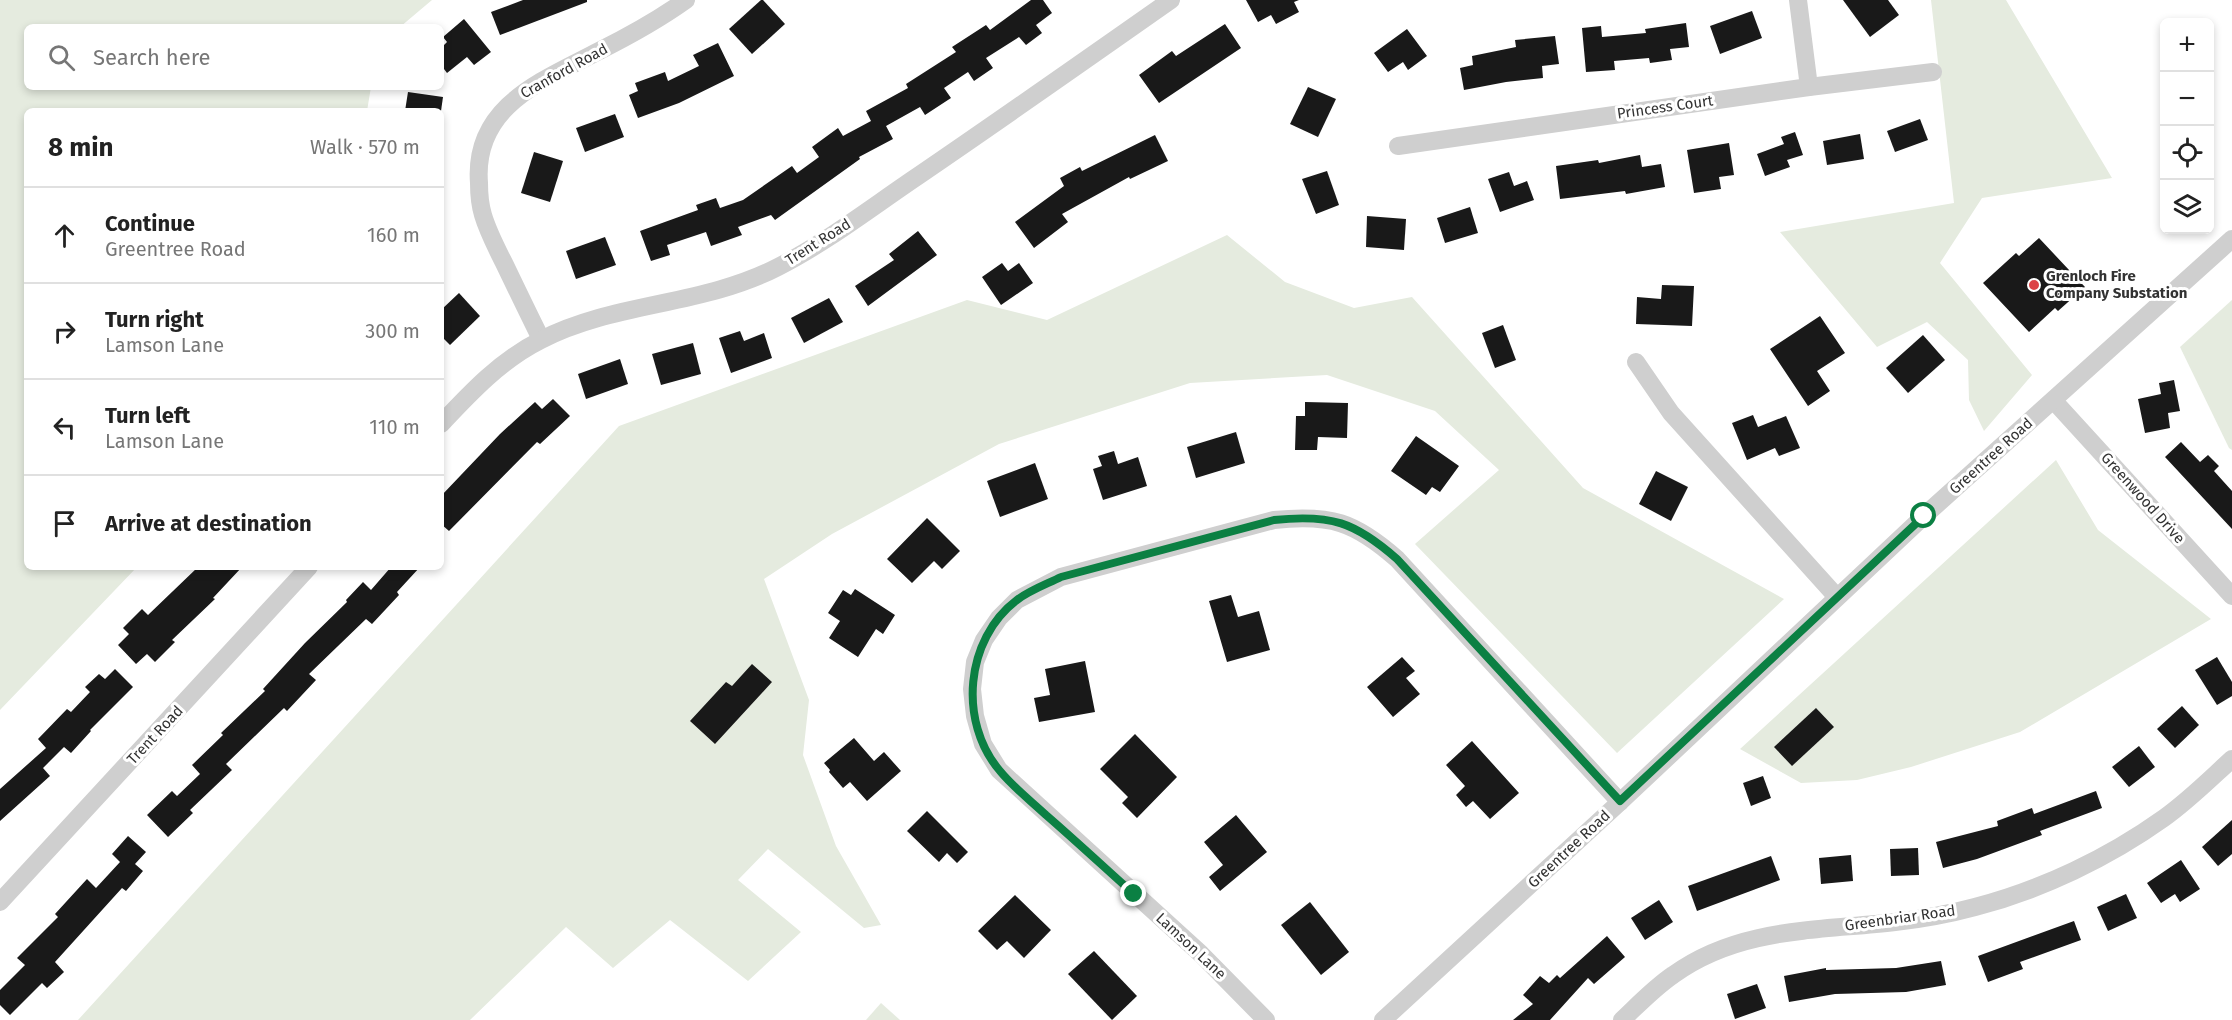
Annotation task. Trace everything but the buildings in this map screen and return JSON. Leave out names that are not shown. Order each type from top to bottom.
[{"type":"street","name":"Cranford Road","points":[[541,339],[491,237],[482,213],[478,172],[479,155],[486,137],[496,119],[511,101],[531,86],[632,34],[686,0]]},
{"type":"street","name":"Trent Road","points":[[444,421],[485,378],[541,339],[584,323],[723,289],[757,278],[784,264],[830,236],[1171,0]]},
{"type":"street","points":[[1798,0],[1809,87]]},
{"type":"street","name":"Princess Court","points":[[1398,146],[1809,87],[1933,72]]},
{"type":"street","name":"Greentree Road","points":[[1383,1020],[1620,801],[1836,596],[2232,238]]},
{"type":"street","points":[[1636,362],[1671,413],[1836,596]]},
{"type":"street","name":"Greenwood Drive","points":[[2054,401],[2232,596]]},
{"type":"street","name":"Lamson Lane","points":[[1266,1020],[1201,954],[999,770],[983,744],[975,716],[972,689],[975,662],[984,640],[999,618],[1017,600],[1061,577],[1274,520],[1298,517],[1323,518],[1348,525],[1374,538],[1397,559],[1620,801]]},
{"type":"street","name":"Trent Road","points":[[0,902],[306,570]]},
{"type":"street","name":"Greenbriar Road","points":[[1622,1020],[1673,974],[1712,954],[1744,942],[1793,930],[1895,922],[1946,914],[2005,898],[2049,881],[2097,858],[2163,819],[2232,759]]},
{"type":"shaded area","points":[[0,0],[432,0],[404,24],[24,24],[24,90],[370,90],[368,108],[24,108],[24,570],[134,570],[0,710]]},
{"type":"shaded area","points":[[1931,0],[2006,0],[2112,178],[1982,198],[1940,263],[2032,375],[1984,431],[1969,400],[1968,360],[1927,322],[1877,347],[1780,232],[1954,203]]},
{"type":"shaded area","points":[[1227,235],[1285,282],[1354,308],[1412,297],[1583,488],[1784,599],[1617,753],[1415,544],[1499,470],[1435,411],[1327,375],[1190,383],[999,444],[832,534],[764,579],[809,700],[803,755],[836,846],[881,925],[864,928],[768,849],[738,880],[801,932],[748,981],[670,920],[613,968],[566,927],[470,1020],[78,1020],[619,426],[967,300],[1047,320]]},
{"type":"shaded area","points":[[2232,300],[2232,450],[2180,347]]},
{"type":"shaded area","points":[[2056,460],[2098,530],[2211,619],[2020,732],[1911,767],[1857,780],[1801,783],[1740,749]]},
{"type":"shaded area","points":[[881,1003],[900,1020],[866,1020]]},
{"type":"place","name":"Grenloch Fire Company Substation","points":[[2034,285]]},
{"type":"route","points":[[1134,894],[1018,790],[999,770],[983,744],[975,716],[972,689],[975,662],[984,640],[999,618],[1017,600],[1040,587],[1061,577],[1274,520],[1298,517],[1323,518],[1348,525],[1374,538],[1397,559],[1620,801],[1836,596],[1924,516]]}]
